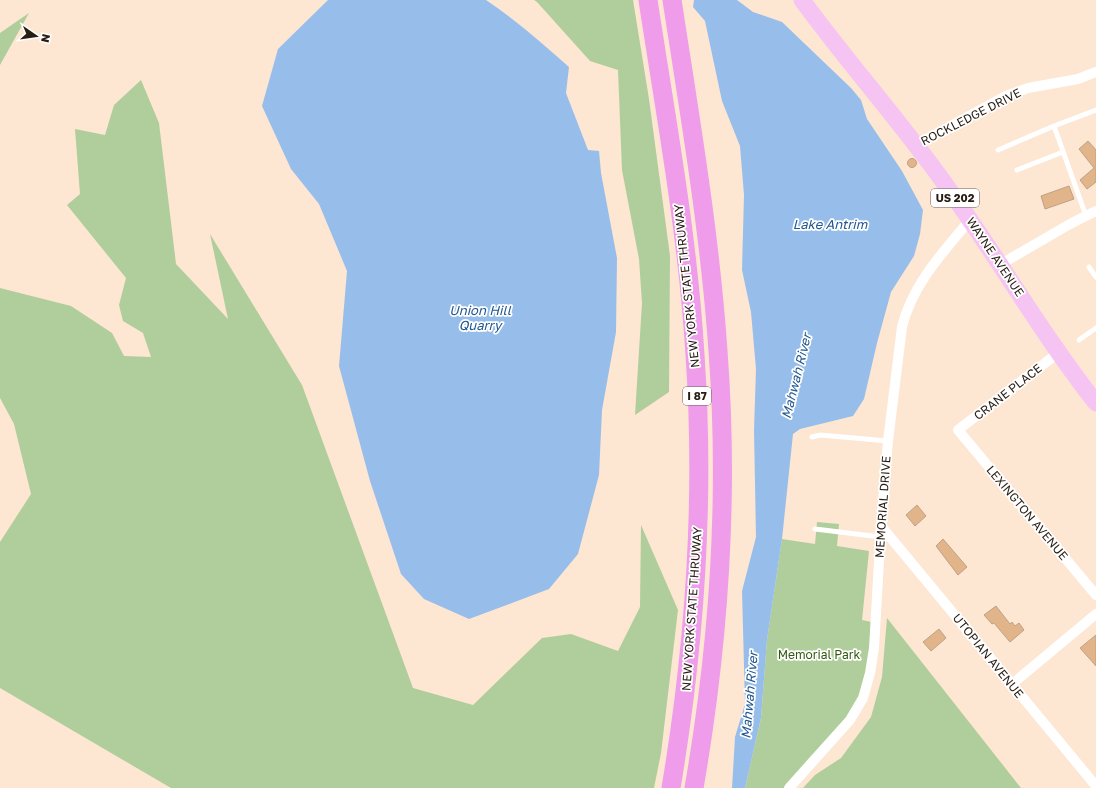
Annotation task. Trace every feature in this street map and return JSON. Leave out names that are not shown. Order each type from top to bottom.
[{"type":"highway","name":"NEW YORK STATE THRUWAY","points":[[649,3],[685,254],[695,355],[698,411],[699,503],[694,603],[684,703],[671,788]]},
{"type":"highway","name":"NEW YORK STATE THRUWAY","points":[[673,7],[709,259],[719,353],[721,403],[722,503],[718,597],[707,706],[694,788]]},
{"type":"main road","name":"WAYNE AVENUE","points":[[802,0],[916,145],[1001,264],[1058,353],[1096,403]]},
{"type":"street","name":"ROCKLEDGE DRIVE","points":[[916,145],[1006,96],[1028,88],[1078,79],[1096,72]]},
{"type":"street","points":[[1001,264],[1070,224],[1096,212]]},
{"type":"street","name":"MEMORIAL DRIVE","points":[[789,788],[835,739],[850,720],[863,698],[870,673],[874,648],[881,526],[888,441],[902,327],[906,311],[913,295],[931,269],[970,220]]},
{"type":"street","name":"CRANE PLACE","points":[[958,430],[1058,353]]},
{"type":"street","name":"LEXINGTON AVENUE","points":[[958,430],[1096,595]]},
{"type":"street","name":"UTOPIAN AVENUE","points":[[881,526],[1096,786]]},
{"type":"street","points":[[1011,685],[1096,614]]},
{"type":"lane","points":[[998,150],[1096,110]]},
{"type":"lane","points":[[1054,126],[1086,216]]},
{"type":"lane","points":[[1017,170],[1063,152]]},
{"type":"lane","points":[[1089,267],[1096,277]]},
{"type":"lane","points":[[1079,340],[1096,328]]},
{"type":"lane","points":[[812,437],[820,435],[888,441]]},
{"type":"lane","points":[[815,529],[881,537]]},
{"type":"green space","points":[[534,0],[633,0],[649,99],[670,256],[669,392],[635,415],[642,303],[639,259],[622,170],[618,70],[590,61]]},
{"type":"green space","points":[[29,13],[0,65],[0,33]]},
{"type":"green space","points":[[141,80],[159,123],[176,264],[228,319],[210,234],[302,385],[413,688],[473,705],[542,638],[571,634],[618,651],[640,607],[641,525],[678,610],[661,753],[654,788],[171,788],[0,688],[0,542],[31,494],[14,424],[0,398],[0,288],[71,306],[112,333],[124,356],[151,357],[143,333],[123,321],[119,305],[126,278],[67,205],[80,194],[75,129],[105,135],[114,105]]},
{"type":"green space","name":"Memorial Park","points":[[817,522],[839,524],[837,546],[869,551],[862,620],[876,623],[863,698],[789,788],[745,788],[761,718],[767,640],[782,539],[815,544]]},
{"type":"green space","points":[[887,618],[1021,788],[803,788],[815,775],[841,758],[871,717],[882,677]]},
{"type":"water","name":"Union Hill Quarry","points":[[328,0],[486,0],[518,24],[569,67],[566,93],[588,150],[599,151],[601,173],[617,258],[616,332],[602,410],[599,475],[578,554],[549,589],[469,619],[424,599],[401,574],[370,481],[339,366],[347,271],[319,204],[291,169],[262,106],[278,49]]},
{"type":"water","name":"Lake Antrim","points":[[694,0],[737,0],[753,12],[782,22],[851,88],[861,100],[867,119],[902,171],[923,210],[920,234],[914,256],[891,292],[864,399],[853,416],[800,429],[793,434],[782,539],[767,640],[761,718],[745,788],[732,788],[735,737],[745,704],[742,591],[756,537],[754,430],[756,369],[751,312],[742,270],[744,195],[740,146],[722,101],[705,21],[693,7]]},
{"type":"building","points":[[1088,141],[1096,150],[1096,182],[1087,189],[1080,180],[1094,168],[1079,149]]},
{"type":"building","points":[[910,159],[914,159],[916,163],[914,167],[910,167],[908,165],[908,161]]},
{"type":"building","points":[[1069,186],[1074,199],[1045,209],[1041,196]]},
{"type":"building","points":[[917,505],[926,516],[915,526],[906,515]]},
{"type":"building","points":[[943,539],[967,567],[958,575],[936,546]]},
{"type":"building","points":[[996,606],[1010,624],[1012,622],[1015,626],[1019,623],[1024,630],[1010,642],[994,623],[992,624],[984,615]]},
{"type":"building","points":[[939,629],[946,638],[931,651],[923,642]]},
{"type":"building","points":[[1096,635],[1096,666],[1080,648]]},
{"type":"water label","name":"Mahwah River","points":[[796,376]]},
{"type":"water label","name":"Mahwah River","points":[[749,695]]}]
